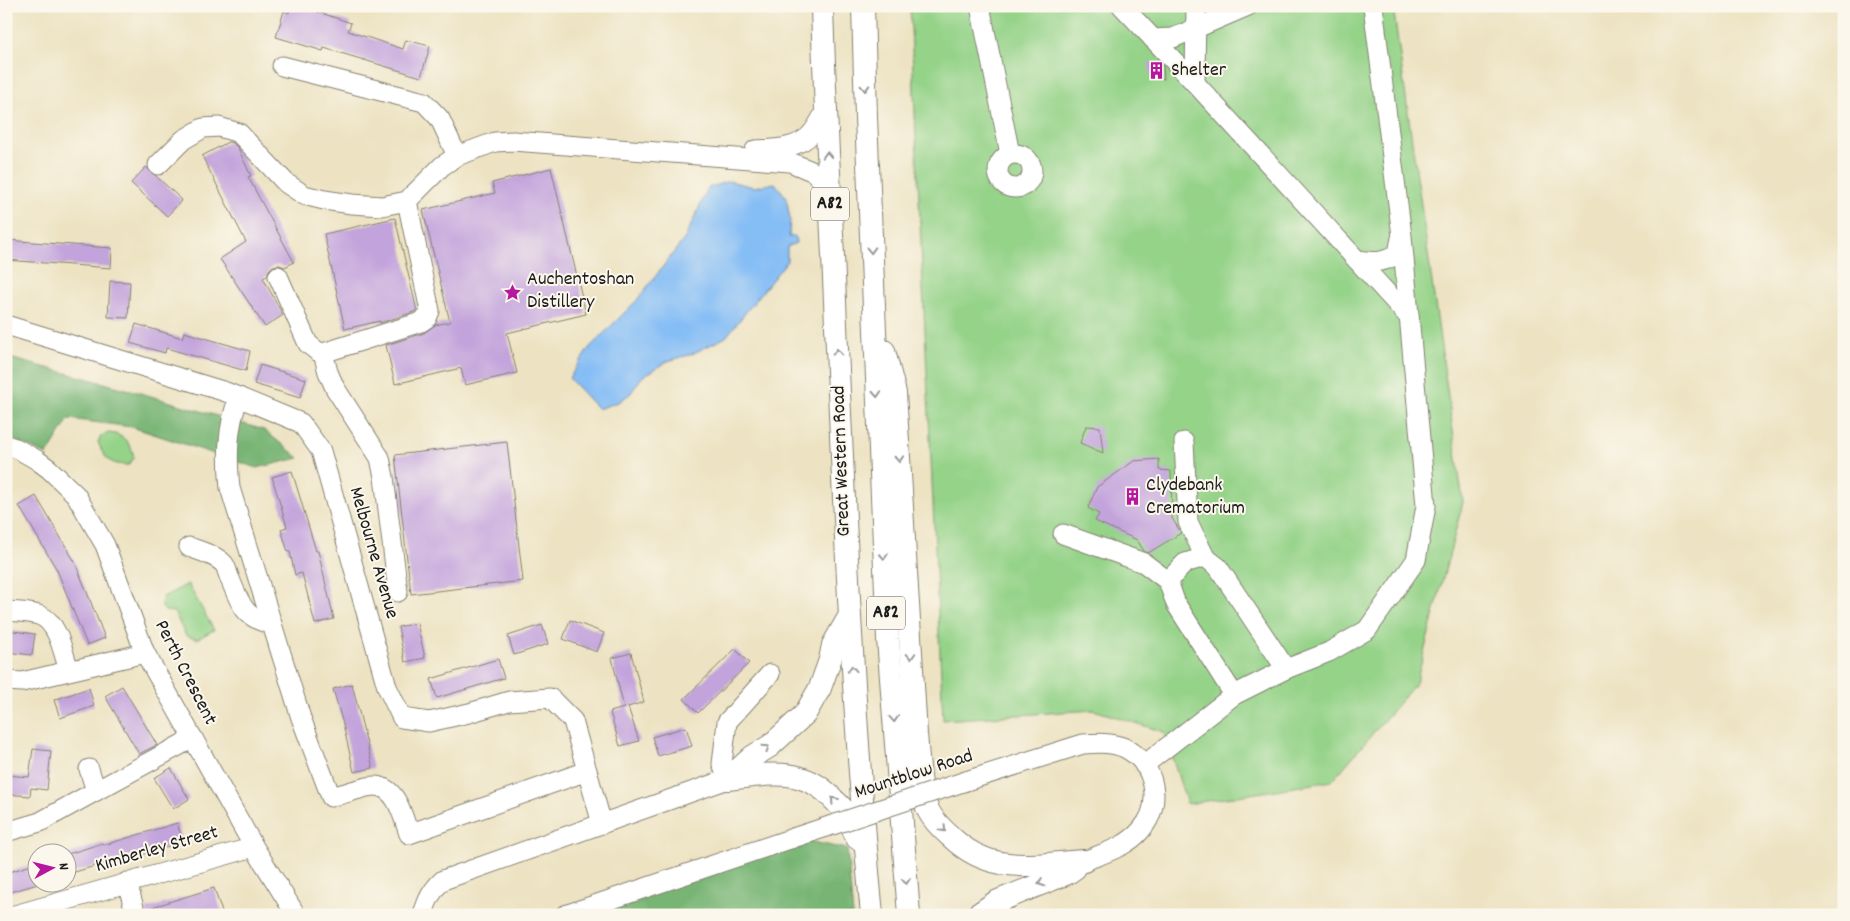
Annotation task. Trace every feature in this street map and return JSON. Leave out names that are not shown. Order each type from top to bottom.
[{"type":"main road","name":"Great Western Road","points":[[822,6],[825,112],[849,617],[866,857],[872,915]]},
{"type":"main road","name":"Great Western Road","points":[[863,6],[888,639],[909,915]]},
{"type":"main road","points":[[874,310],[895,393],[916,734],[920,777],[927,809],[940,827],[956,842],[975,855],[991,861],[1012,865],[1035,866],[1084,861]]},
{"type":"main road","points":[[728,778],[752,757],[770,746],[804,714],[820,688],[833,645],[849,617]]},
{"type":"main road","name":"A82","points":[[728,778],[763,774],[786,775],[813,782],[826,791],[845,812],[866,857]]},
{"type":"main road","points":[[977,915],[996,902],[1068,873],[1084,861]]},
{"type":"street","points":[[980,6],[1010,154]]},
{"type":"street","points":[[1122,6],[1409,317]]},
{"type":"street","points":[[1195,83],[1196,6]]},
{"type":"street","points":[[1153,39],[1173,38],[1248,6]]},
{"type":"street","points":[[1144,764],[1234,695],[1286,669],[1328,652],[1367,630],[1416,560],[1426,506],[1402,236],[1373,6]]},
{"type":"street","points":[[282,66],[424,102],[440,119],[457,156]]},
{"type":"street","points":[[699,155],[778,148],[796,144],[812,133],[825,112]]},
{"type":"street","points":[[158,165],[183,140],[203,128],[219,127],[239,133],[286,183],[304,195],[352,204],[382,206],[407,201],[442,166],[457,156],[495,142],[513,141],[790,162],[814,172],[829,188]]},
{"type":"street","points":[[278,276],[308,344],[316,351],[323,353],[421,322],[427,318],[430,311],[407,201]]},
{"type":"street","points":[[1357,260],[1376,262],[1388,260],[1398,253],[1402,236]]},
{"type":"street","name":"Melbourne Avenue","points":[[6,325],[226,392],[301,423],[321,451],[387,687],[402,718],[430,722],[509,701],[550,698],[573,721],[602,824]]},
{"type":"street","points":[[323,353],[335,388],[380,458],[398,592]]},
{"type":"street","points":[[239,397],[233,413],[227,453],[230,488],[301,718],[331,797],[374,786],[389,791],[399,805],[409,834],[586,771]]},
{"type":"street","points":[[1184,442],[1188,522],[1205,557],[1218,567],[1286,669]]},
{"type":"street","name":"Perth Crescent","points":[[6,445],[16,448],[37,460],[76,495],[105,545],[145,653],[254,847],[296,915]]},
{"type":"street","points":[[1063,534],[1144,563],[1168,581],[1176,604],[1234,695]]},
{"type":"street","points":[[189,547],[209,554],[224,565],[242,606],[258,621],[272,624]]},
{"type":"street","points":[[1168,581],[1185,563],[1205,557]]},
{"type":"street","points":[[6,611],[41,616],[50,622],[57,634],[68,670]]},
{"type":"street","points":[[6,681],[22,682],[145,653]]},
{"type":"street","points":[[422,915],[429,896],[443,880],[728,778],[722,764],[727,722],[770,674]]},
{"type":"street","points":[[6,832],[40,822],[193,738]]},
{"type":"street","name":"Mountblow Road","points":[[565,915],[966,780],[1068,748],[1099,743],[1113,744],[1133,753],[1144,764],[1153,784],[1154,801],[1148,820],[1142,830],[1125,844],[1084,861]]},
{"type":"street","points":[[89,769],[96,791]]},
{"type":"street","name":"Kimberley Street","points":[[15,915],[254,847]]},
{"type":"street","points":[[127,882],[136,915]]},
{"type":"green space","points":[[910,6],[1393,6],[1463,502],[1416,683],[1332,781],[1187,804],[1164,732],[1094,710],[943,720]]},
{"type":"green space","points":[[6,357],[134,391],[264,430],[299,458],[257,468],[132,427],[69,419],[47,455],[6,436]]},
{"type":"green space","points":[[109,433],[119,435],[129,444],[134,458],[129,465],[112,462],[103,453],[98,442],[101,436]]},
{"type":"green space","points":[[188,584],[214,630],[197,639],[186,636],[174,612],[165,611],[161,606],[163,597]]},
{"type":"green space","points":[[793,838],[847,849],[853,915],[565,915]]},
{"type":"water","points":[[729,181],[754,187],[775,183],[786,197],[790,219],[789,237],[795,236],[796,243],[787,247],[787,261],[726,337],[692,354],[668,361],[642,377],[630,394],[618,402],[598,409],[569,378],[590,347],[637,300],[685,238],[708,188]]},
{"type":"building","points":[[291,6],[300,6],[351,23],[348,31],[403,49],[406,40],[430,46],[421,77],[324,48],[323,51],[276,37],[284,11],[289,13]]},
{"type":"building","name":"Shelter","points":[[1148,62],[1163,65],[1164,79],[1151,76]]},
{"type":"building","points":[[228,142],[233,143],[238,148],[251,176],[248,177],[294,262],[285,267],[273,266],[267,276],[263,278],[283,315],[265,327],[220,259],[246,242],[202,156]]},
{"type":"building","points":[[146,167],[182,200],[167,216],[131,183]]},
{"type":"building","points":[[551,168],[586,314],[507,333],[517,373],[465,385],[461,368],[395,384],[386,345],[424,333],[435,325],[450,322],[423,210],[495,193],[492,183]]},
{"type":"building","points":[[395,218],[417,311],[380,323],[380,321],[345,329],[324,234]]},
{"type":"building","points":[[6,240],[112,248],[111,268],[6,260]]},
{"type":"building","points":[[110,281],[130,282],[128,318],[108,317]]},
{"type":"building","points":[[136,324],[182,338],[184,332],[250,351],[246,371],[166,348],[165,353],[130,343]]},
{"type":"building","points":[[260,365],[306,379],[300,398],[254,384]]},
{"type":"building","points":[[1086,426],[1100,427],[1103,453],[1080,443]]},
{"type":"building","points":[[507,442],[523,581],[411,594],[395,455]]},
{"type":"building","name":"Clydebank Crematorium","points":[[1159,459],[1159,470],[1171,471],[1172,518],[1181,533],[1148,553],[1144,551],[1137,540],[1095,521],[1099,514],[1088,508],[1097,487],[1134,461]]},
{"type":"building","points":[[292,471],[316,551],[318,551],[334,619],[315,624],[302,573],[295,575],[290,552],[288,552],[281,529],[287,527],[272,477]]},
{"type":"building","points":[[36,496],[75,562],[105,638],[87,645],[57,570],[19,506]]},
{"type":"building","points":[[570,620],[604,633],[597,652],[563,639]]},
{"type":"building","points":[[417,623],[425,658],[405,662],[398,627]]},
{"type":"building","points":[[542,625],[548,644],[514,655],[508,636]]},
{"type":"building","points":[[6,630],[35,634],[32,655],[6,652]]},
{"type":"building","points":[[735,649],[749,663],[698,713],[684,699]]},
{"type":"building","points":[[631,653],[644,702],[628,707],[639,741],[620,746],[610,712],[624,708],[612,658]]},
{"type":"building","points":[[498,659],[504,678],[437,698],[431,679]]},
{"type":"building","points":[[352,684],[373,768],[354,772],[333,689]]},
{"type":"building","points":[[122,686],[157,745],[139,754],[105,696]]},
{"type":"building","points":[[89,688],[94,706],[60,718],[54,700]]},
{"type":"building","points":[[686,727],[692,746],[658,756],[652,737]]},
{"type":"building","points":[[33,749],[51,751],[47,790],[31,788],[30,796],[6,794],[6,775],[29,777]]},
{"type":"building","points":[[171,768],[189,799],[173,809],[154,778]]},
{"type":"building","points":[[177,823],[183,842],[116,863],[115,860],[78,871],[78,851],[103,843],[104,845]]},
{"type":"building","points":[[28,866],[28,887],[6,893],[6,873]]},
{"type":"building","points":[[214,888],[223,915],[147,915],[146,909]]},
{"type":"place","name":"Shelter","points":[[1157,71]]},
{"type":"place","name":"Auchentoshan Distillery","points":[[513,292]]},
{"type":"place","name":"Clydebank Crematorium","points":[[1132,497]]}]
